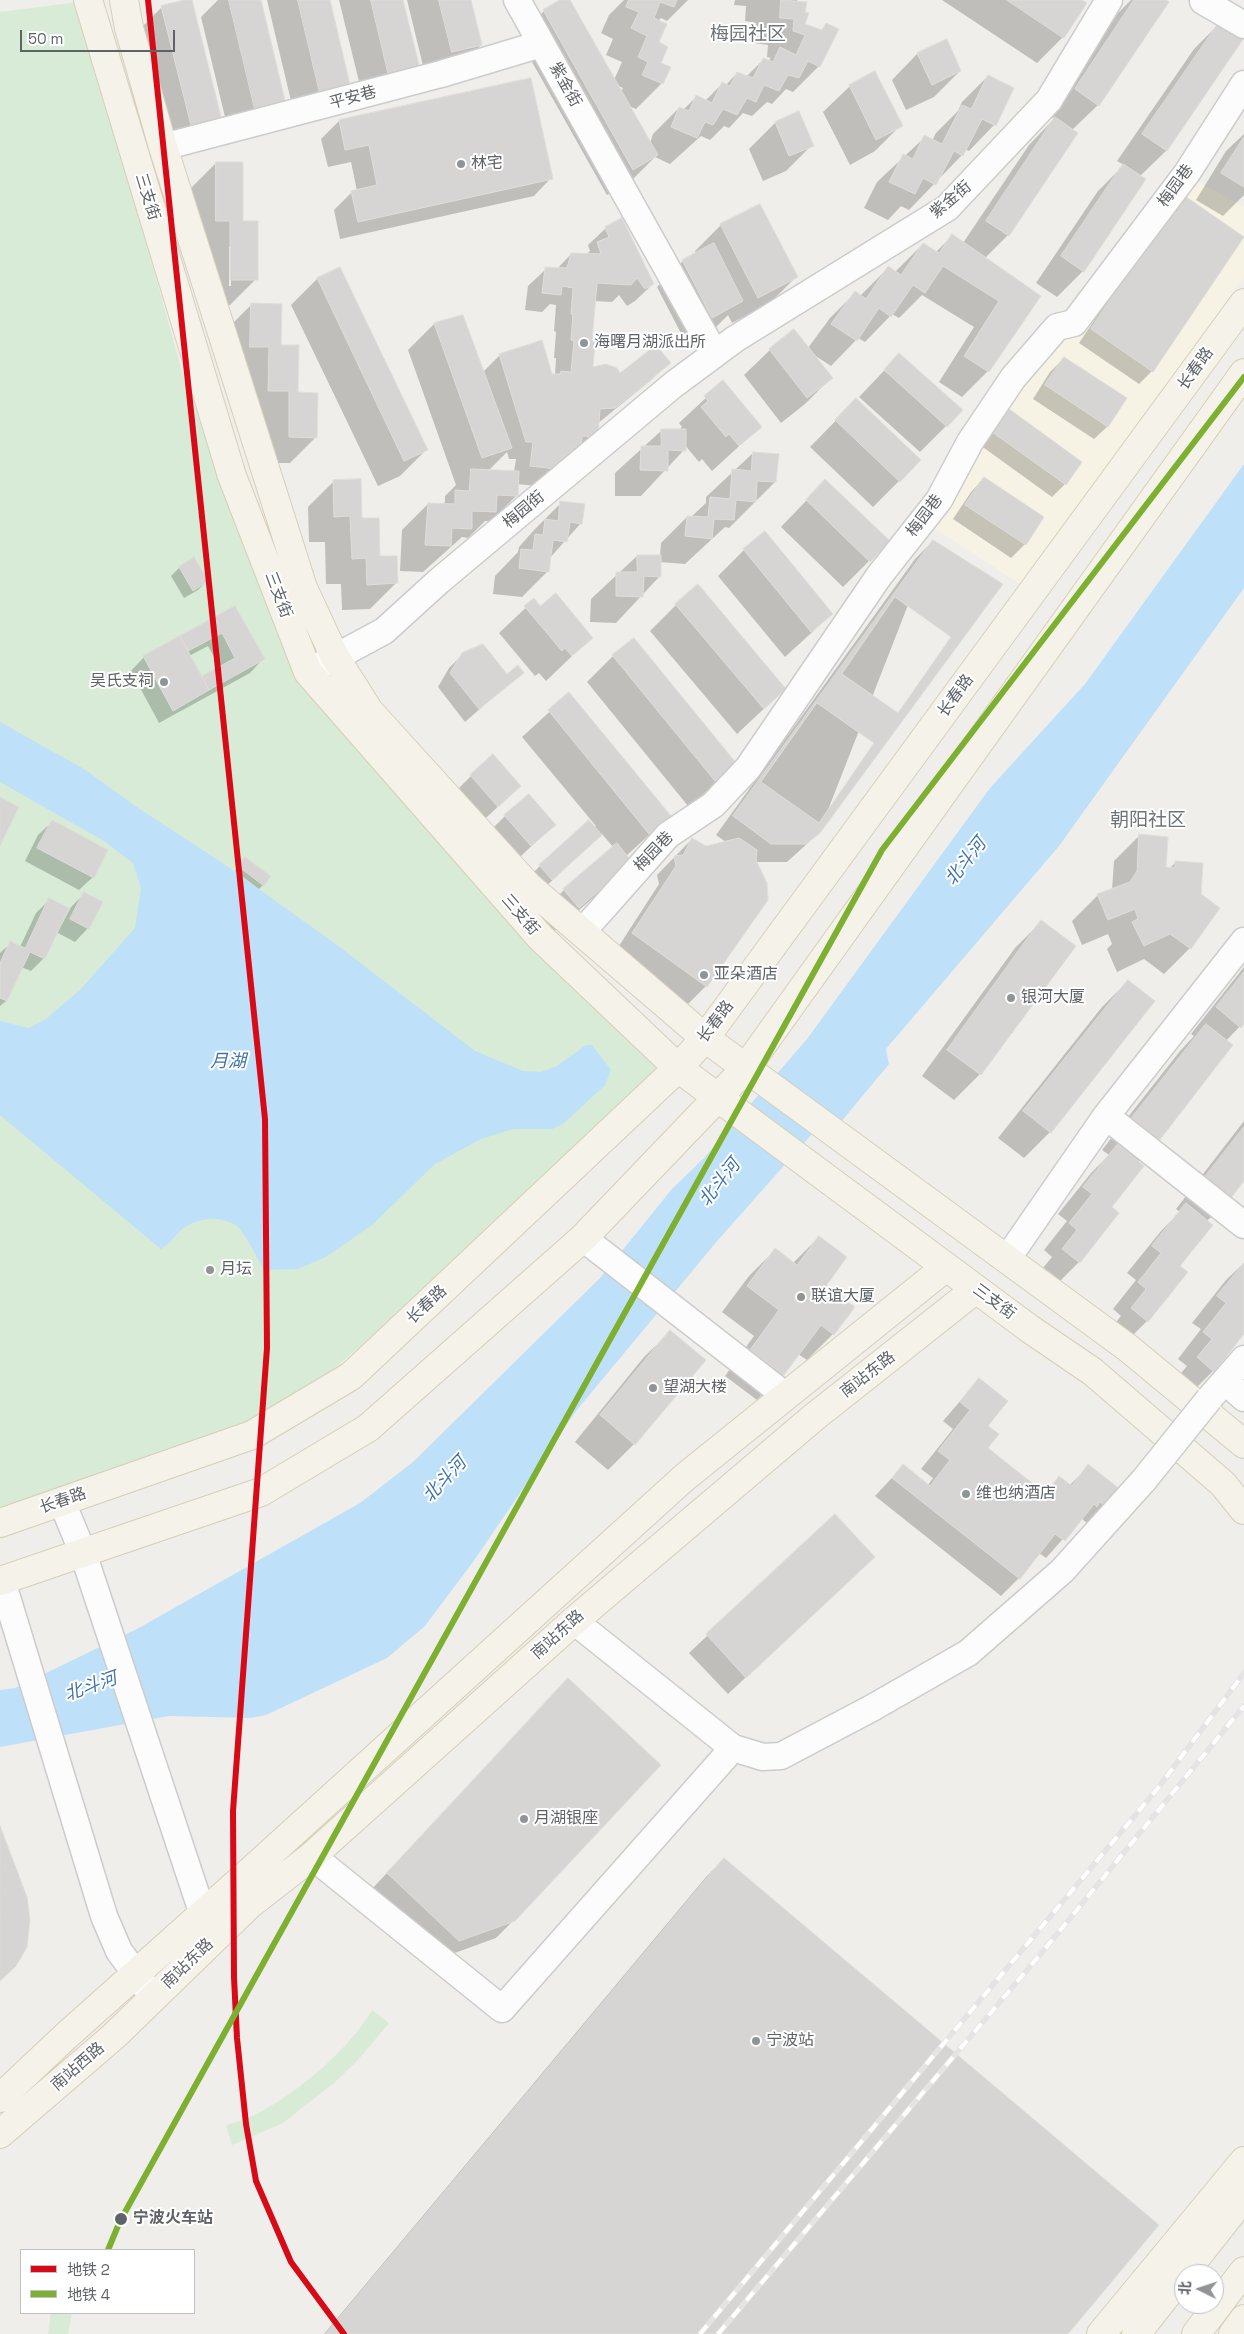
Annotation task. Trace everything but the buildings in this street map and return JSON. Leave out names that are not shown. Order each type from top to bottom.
[{"type":"main road","name":"三支街","points":[[88,0],[232,476],[308,672],[540,937],[678,1068],[976,1289],[1093,1372],[1223,1484],[1244,1510]]},
{"type":"main road","name":"三支街","points":[[124,0],[129,28],[163,147],[304,588],[335,657],[369,711],[529,887],[705,1038],[752,1073]]},
{"type":"main road","name":"长春路","points":[[0,1523],[252,1435],[351,1376],[678,1068],[705,1038],[1244,303]]},
{"type":"main road","points":[[1,1579],[261,1492],[368,1428],[594,1246],[752,1073],[1244,373]]},
{"type":"main road","points":[[752,1073],[1128,1348],[1244,1444]]},
{"type":"main road","name":"南站东路","points":[[135,1975],[684,1477],[946,1267]]},
{"type":"main road","name":"南站东路","points":[[153,1997],[249,1905],[312,1856],[574,1621],[805,1425],[976,1289]]},
{"type":"main road","name":"南站西路","points":[[0,2098],[135,1975]]},
{"type":"main road","name":"南站西路","points":[[0,2134],[114,2036],[153,1997]]},
{"type":"main road","points":[[1101,2334],[1244,2160]]},
{"type":"main road","points":[[1136,2334],[1244,2197]]},
{"type":"main road","points":[[1196,2334],[1244,2271]]},
{"type":"main road","points":[[1232,2334],[1244,2319]]},
{"type":"street","name":"紫金街","points":[[522,2],[541,44],[725,347],[947,208],[1049,100],[1109,0]]},
{"type":"street","points":[[1202,1],[1244,25]]},
{"type":"street","name":"平安巷","points":[[163,147],[442,74],[541,44]]},
{"type":"street","name":"梅园巷","points":[[582,932],[668,835],[713,805],[748,768],[879,576],[940,500],[970,442],[1013,378],[1057,327],[1074,323],[1187,173],[1244,84]]},
{"type":"street","name":"梅园街","points":[[308,672],[384,631],[439,581],[627,423],[673,385],[725,347]]},
{"type":"street","points":[[1007,1259],[1106,1116],[1244,941]]},
{"type":"street","points":[[1106,1116],[1244,1225]]},
{"type":"street","points":[[594,1246],[660,1295],[786,1396]]},
{"type":"street","points":[[574,1621],[733,1748],[763,1757],[780,1756],[872,1708],[968,1653],[1062,1571],[1226,1393],[1244,1359]]},
{"type":"street","points":[[62,1502],[83,1553],[212,1941]]},
{"type":"street","points":[[1,1579],[104,1916],[119,1951],[153,1997]]},
{"type":"street","points":[[312,1856],[502,2009],[733,1748]]},
{"type":"shaded area","points":[[1182,173],[1244,207],[1244,277],[1020,584],[931,526],[1000,402]]},
{"type":"green space","points":[[79,2],[183,375],[295,676],[493,896],[663,1072],[519,1210],[330,1372],[243,1425],[119,1471],[0,1507],[0,12]]},
{"type":"green space","points":[[372,2010],[389,2023],[358,2060],[334,2083],[283,2123],[232,2145],[226,2125],[255,2115],[304,2083],[350,2040]]},
{"type":"green space","points":[[51,2314],[72,2314],[68,2334],[48,2334]]},
{"type":"water","name":"北斗河","points":[[1244,464],[1244,588],[1059,846],[886,1049],[889,1064],[840,1123],[829,1115],[718,1240],[576,1411],[473,1562],[425,1626],[387,1658],[266,1715],[250,1718],[169,1716],[0,1747],[0,1690],[15,1688],[137,1629],[360,1503],[413,1462],[600,1278],[672,1189],[704,1158],[807,1039],[990,788],[1085,684]]},
{"type":"water","name":"月湖","points":[[0,722],[84,769],[138,808],[221,862],[337,945],[475,1051],[523,1071],[541,1072],[557,1066],[586,1045],[592,1045],[611,1070],[605,1085],[563,1124],[552,1129],[513,1129],[481,1139],[435,1164],[372,1225],[326,1257],[298,1269],[264,1270],[241,1230],[232,1223],[219,1219],[206,1219],[183,1228],[161,1249],[0,1115],[0,1021],[29,1028],[46,1019],[81,989],[135,928],[141,888],[133,863],[104,841],[0,782]]},
{"type":"railway","points":[[700,2334],[1158,1788],[1244,1673]]},
{"type":"railway","points":[[718,2334],[1044,1950],[1244,1706]]},
{"type":"metro line","name":"2","points":[[148,0],[265,1119],[267,1348],[233,1811],[234,1977],[237,2038],[246,2124],[256,2181],[291,2262],[344,2334]]},
{"type":"metro line","name":"4","points":[[108,2249],[120,2221],[882,850],[1244,377]]},
{"type":"place","name":"林宅","points":[[461,164]]},
{"type":"place","name":"海曙月湖派出所","points":[[584,343]]},
{"type":"place","name":"吴氏支祠","points":[[164,682]]},
{"type":"place","name":"亚朵酒店","points":[[704,975]]},
{"type":"place","name":"银河大厦","points":[[1011,998]]},
{"type":"place","name":"月坛","points":[[210,1270]]},
{"type":"place","name":"联谊大厦","points":[[801,1297]]},
{"type":"place","name":"望湖大楼","points":[[653,1388]]},
{"type":"place","name":"维也纳酒店","points":[[966,1494]]},
{"type":"place","name":"月湖银座","points":[[524,1819]]},
{"type":"place","name":"宁波站","points":[[756,2041]]},
{"type":"place","name":"宁波火车站","points":[[121,2219]]},
{"type":"district","name":"梅园社区","points":[[748,35]]},
{"type":"district","name":"朝阳社区","points":[[1148,821]]}]
